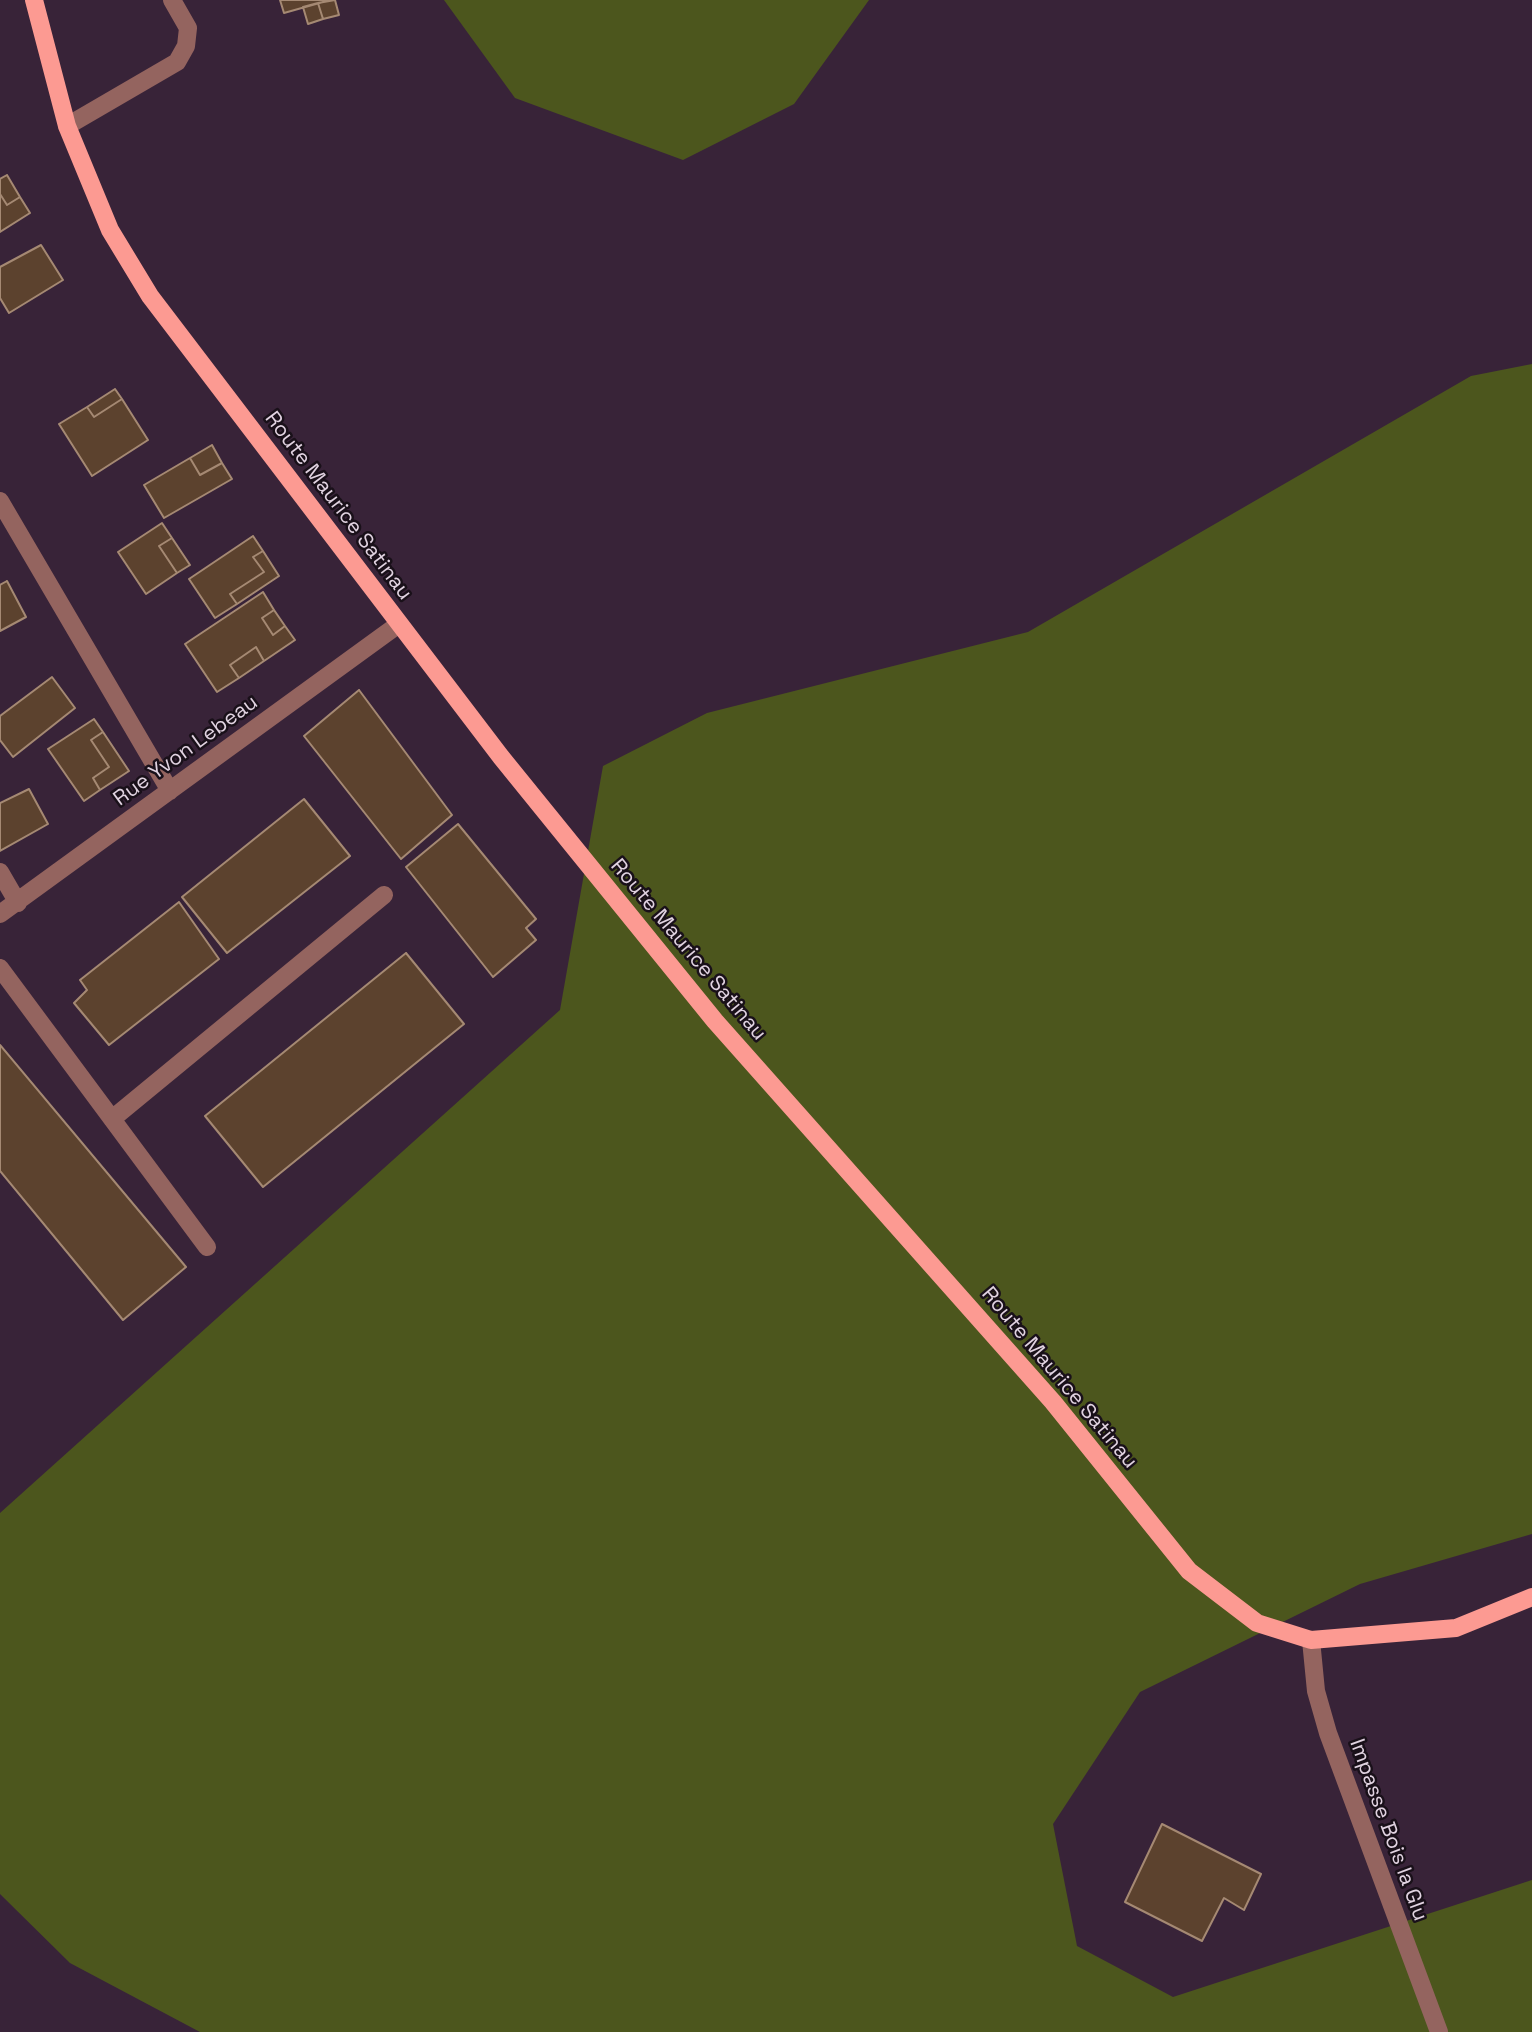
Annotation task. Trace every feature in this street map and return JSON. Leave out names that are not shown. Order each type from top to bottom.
[{"type":"main road","name":"Route Maurice Satinau","points":[[34,0],[67,126],[110,230],[150,296],[500,757],[715,1021],[1054,1402],[1189,1571],[1256,1623],[1311,1640],[1456,1628],[1532,1597]]},
{"type":"street","points":[[67,126],[177,62],[186,46],[188,28],[172,0]]},
{"type":"street","points":[[0,501],[170,791]]},
{"type":"street","name":"Rue Yvon Lebeau","points":[[0,915],[399,624]]},
{"type":"street","points":[[0,872],[19,903]]},
{"type":"street","points":[[112,1119],[384,895]]},
{"type":"street","points":[[0,968],[207,1247]]},
{"type":"street","name":"Impasse Bois la Glu","points":[[1311,1640],[1316,1691],[1328,1733],[1439,2032]]},
{"type":"green space","points":[[444,0],[869,0],[794,104],[683,160],[515,98]]},
{"type":"green space","points":[[1532,364],[1532,1534],[1360,1584],[1140,1692],[1053,1824],[1077,1946],[1173,1997],[1532,1880],[1532,2032],[200,2032],[70,1963],[0,1894],[0,1513],[560,1010],[603,766],[707,713],[1028,632],[1471,376]]},
{"type":"building","points":[[280,0],[330,0],[284,13]]},
{"type":"building","points":[[335,0],[339,15],[323,19],[318,3]]},
{"type":"building","points":[[318,3],[323,19],[308,24],[303,7]]},
{"type":"building","points":[[7,175],[20,197],[7,205],[0,194],[0,179]]},
{"type":"building","points":[[0,194],[7,205],[20,197],[30,213],[0,232]]},
{"type":"building","points":[[41,245],[63,280],[9,313],[0,298],[0,267]]},
{"type":"building","points":[[115,389],[122,399],[94,417],[87,407]]},
{"type":"building","points":[[122,399],[148,440],[92,476],[59,424],[87,407],[94,417]]},
{"type":"building","points":[[212,445],[222,463],[200,475],[190,458]]},
{"type":"building","points":[[190,458],[200,475],[222,463],[232,479],[164,518],[144,485]]},
{"type":"building","points":[[162,523],[172,538],[159,546],[177,573],[146,594],[118,552]]},
{"type":"building","points":[[253,536],[263,551],[253,557],[264,572],[230,594],[237,604],[215,618],[189,579]]},
{"type":"building","points":[[172,538],[190,565],[177,573],[159,546]]},
{"type":"building","points":[[263,551],[279,576],[237,604],[230,594],[264,572],[253,557]]},
{"type":"building","points":[[7,581],[26,617],[0,631],[0,585]]},
{"type":"building","points":[[263,592],[274,610],[262,618],[273,635],[285,626],[295,640],[264,661],[256,647],[230,665],[239,678],[217,692],[185,644]]},
{"type":"building","points":[[274,610],[285,626],[273,635],[262,618]]},
{"type":"building","points":[[256,647],[264,661],[239,678],[230,665]]},
{"type":"building","points":[[52,677],[75,708],[13,757],[0,740],[0,716]]},
{"type":"building","points":[[359,690],[452,815],[401,859],[304,736]]},
{"type":"building","points":[[94,719],[103,732],[91,740],[109,767],[93,778],[100,790],[84,801],[48,749]]},
{"type":"building","points":[[103,732],[129,771],[100,790],[93,778],[109,767],[91,740]]},
{"type":"building","points":[[29,789],[48,824],[0,851],[0,803]]},
{"type":"building","points":[[304,799],[350,856],[227,953],[182,897]]},
{"type":"building","points":[[458,824],[536,919],[526,928],[536,940],[493,977],[406,867]]},
{"type":"building","points":[[179,902],[219,959],[109,1045],[74,1003],[87,990],[80,980]]},
{"type":"building","points":[[406,953],[464,1024],[263,1187],[205,1116]]},
{"type":"building","points":[[0,1045],[186,1267],[123,1320],[0,1171]]},
{"type":"building","points":[[1162,1824],[1261,1874],[1244,1910],[1224,1898],[1202,1941],[1125,1902]]}]
